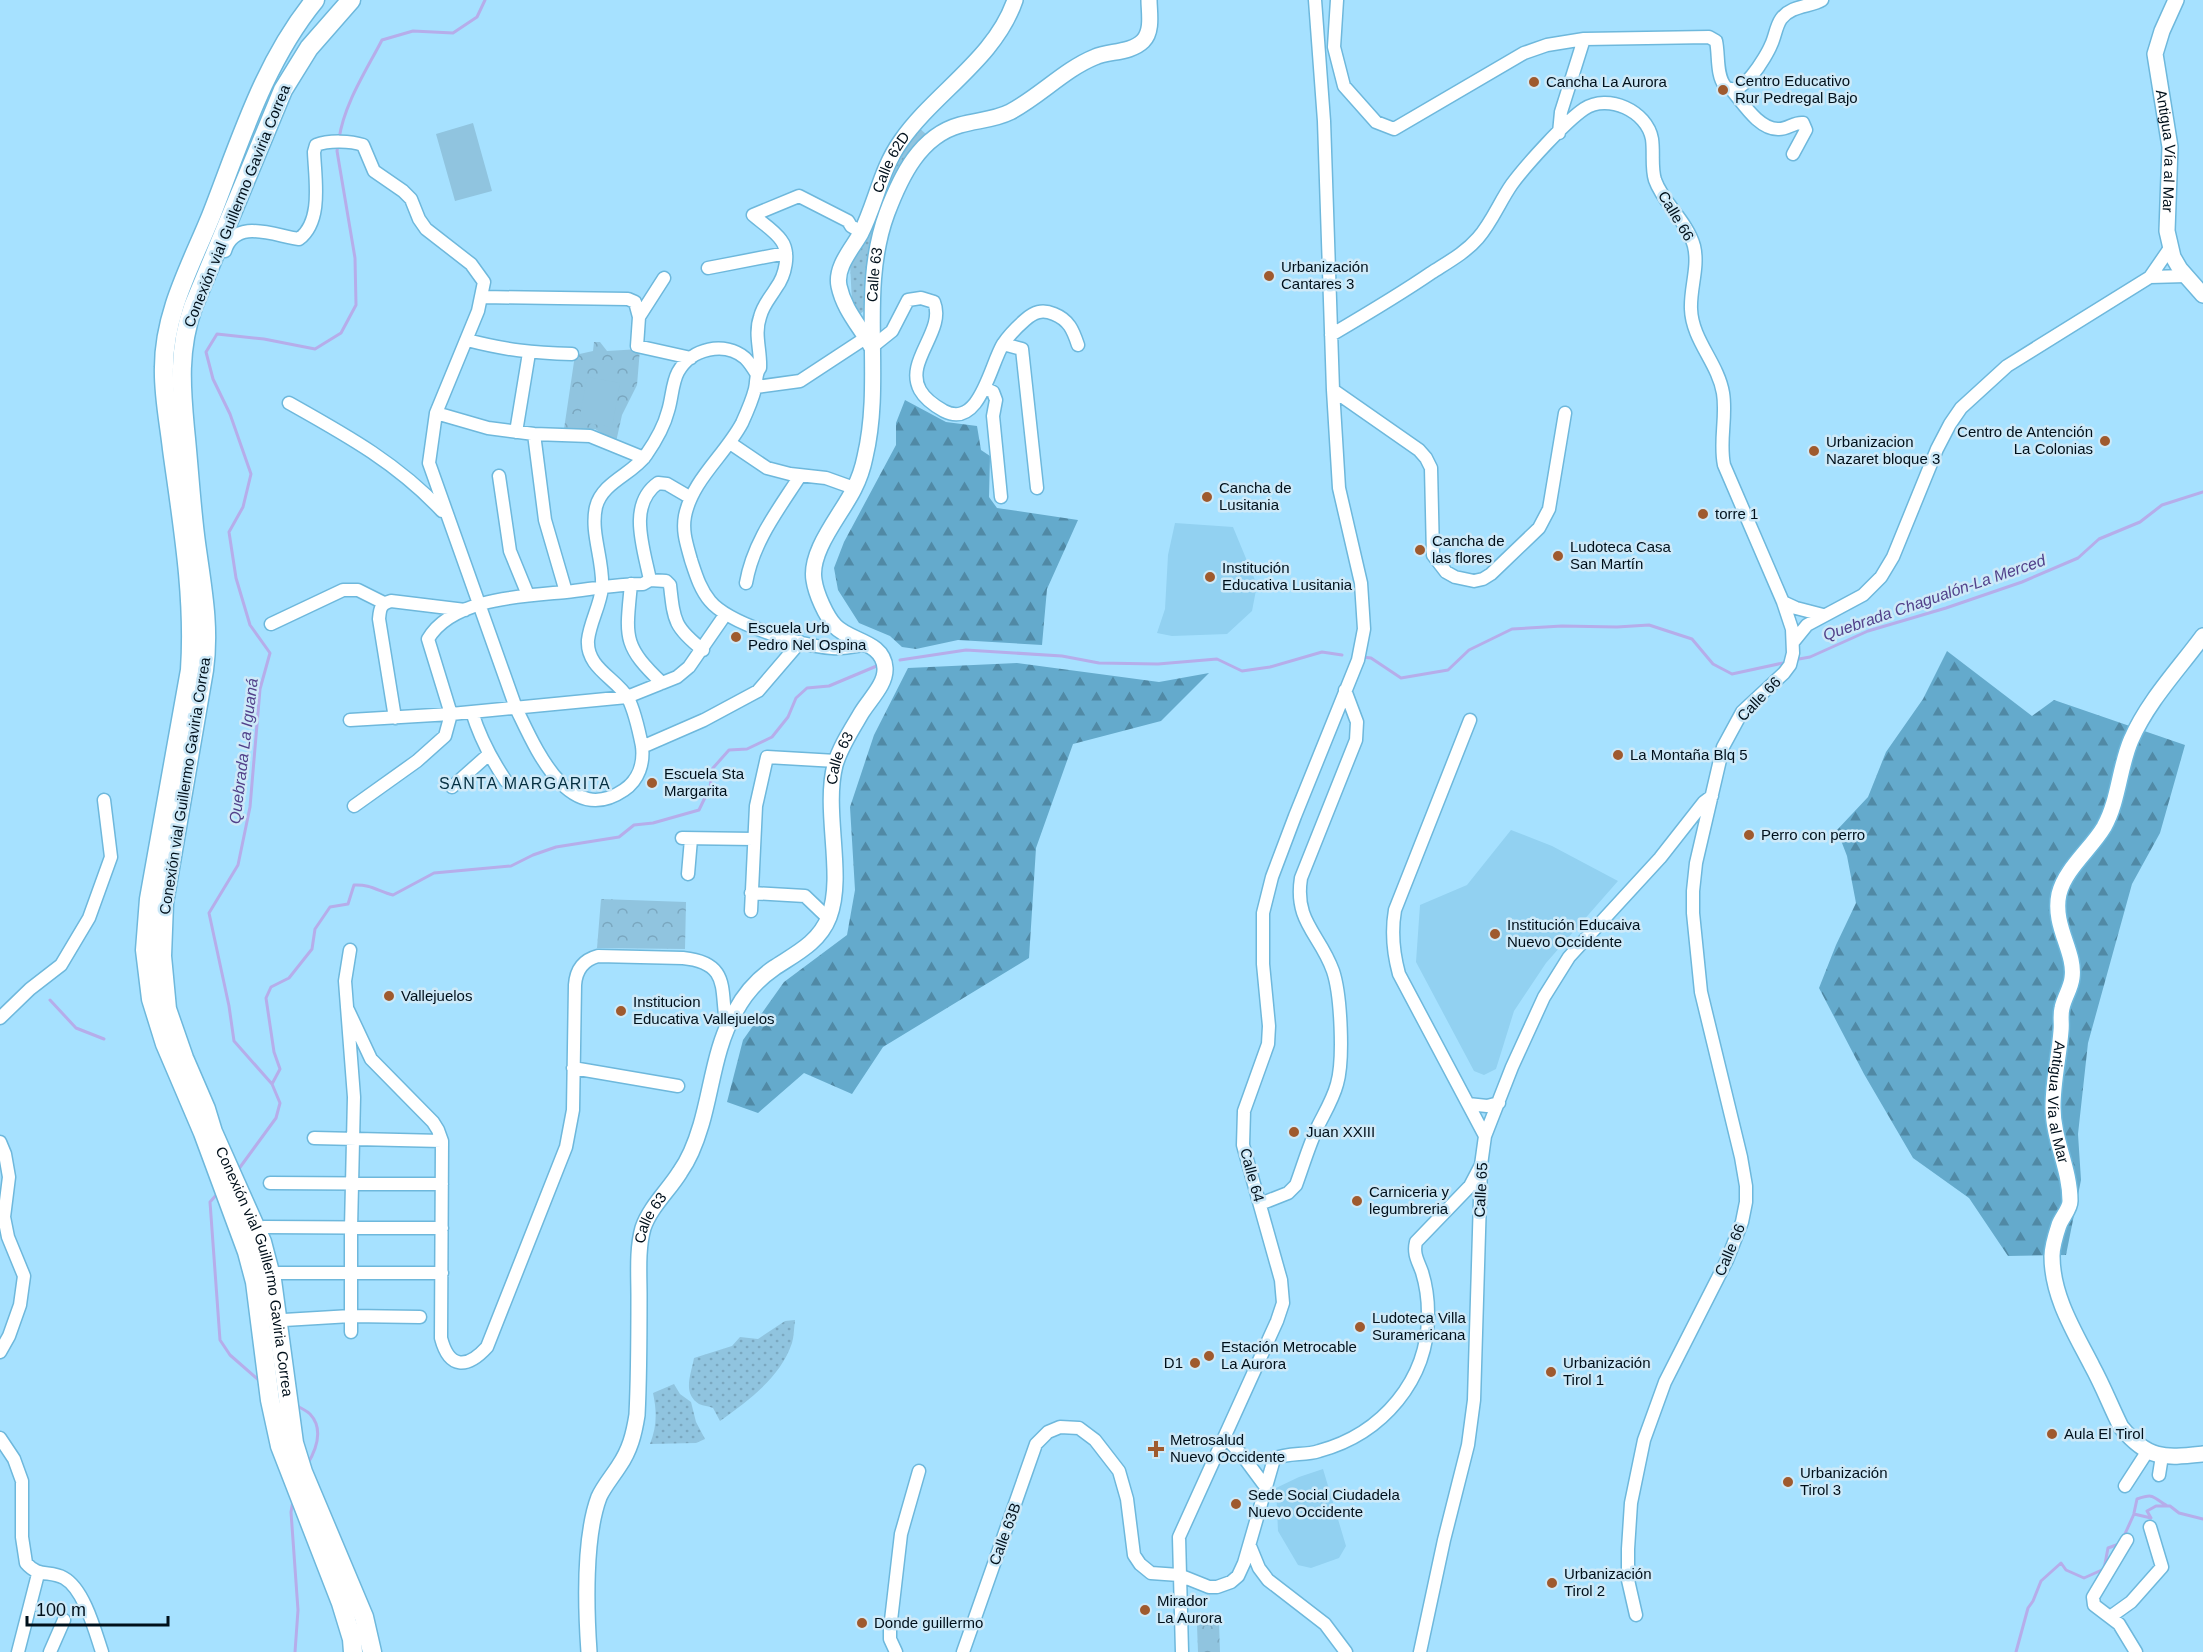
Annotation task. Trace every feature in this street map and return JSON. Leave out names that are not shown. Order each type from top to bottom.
[{"type":"highway","name":"Conexión vial Guillermo Gaviria Correa","points":[[315,0],[288,38],[266,77],[168,327],[164,354],[166,395],[192,620],[190,670],[155,858],[145,950],[156,1022],[173,1065],[255,1225],[268,1262],[275,1296],[294,1443],[352,1639],[353,1652]]},
{"type":"highway","name":"Conexión vial Guillermo Gaviria Correa","points":[[208,1133],[206,1109],[180,1050],[167,1009],[162,956],[164,903],[204,670],[207,640],[206,603],[196,541],[181,385],[182,346],[192,307],[279,98],[309,48],[351,0]]},
{"type":"highway","name":"Conexión vial Guillermo Gaviria Correa","points":[[314,1515],[364,1617],[372,1652]]},
{"type":"main road","name":"Calle 62D","points":[[869,342],[845,306],[838,285],[842,264],[861,232],[883,175],[897,147],[916,122],[966,72],[997,34],[1015,0]]},
{"type":"main road","name":"Calle 63","points":[[590,1652],[587,1592],[595,1513],[607,1483],[628,1451],[637,1415],[640,1262],[644,1227],[694,1146],[727,1026],[749,991],[773,968],[816,939],[828,919],[833,903],[832,796],[836,760],[877,691],[885,671],[879,653],[868,644],[835,626],[817,593],[813,577],[817,555],[854,488],[867,446],[873,365],[869,342],[873,282],[879,244],[889,208],[915,156],[946,130],[1005,115],[1081,64],[1098,55],[1132,47],[1143,41],[1149,24],[1149,0]]},
{"type":"main road","name":"Antigua Vía al Mar","points":[[2176,0],[2162,31],[2155,54],[2170,147],[2166,212],[2167,240],[2180,269],[2203,295]]},
{"type":"main road","name":"Antigua Vía al Mar","points":[[2155,1454],[2133,1441],[2121,1427],[2064,1310],[2054,1281],[2052,1254],[2059,1226],[2070,1203],[2064,1159],[2056,1140],[2054,1125],[2055,1069],[2061,1031],[2061,1010],[2072,980],[2072,963],[2065,945],[2058,908],[2060,892],[2069,875],[2106,824],[2116,795],[2122,764],[2142,719],[2203,636]]},
{"type":"main road","points":[[2155,1454],[2203,1454]]},
{"type":"street","name":"Calle 64","points":[[1182,1652],[1178,1547],[1183,1526],[1225,1437],[1283,1303],[1281,1280],[1243,1145],[1244,1111],[1268,1044],[1269,1026],[1263,964],[1263,913],[1272,877],[1358,660],[1364,629],[1361,583],[1339,488],[1324,121],[1315,0]]},
{"type":"street","points":[[1337,0],[1334,47],[1344,86],[1376,122],[1394,129],[1524,53],[1547,45],[1584,39],[1709,37],[1716,41],[1721,75],[1726,86],[1763,124],[1770,128],[1780,129],[1796,122],[1803,123],[1806,130],[1793,154]]},
{"type":"street","points":[[1731,89],[1744,85],[1757,69],[1771,45],[1781,19],[1805,4],[1822,0]]},
{"type":"street","points":[[1559,133],[1561,112],[1584,39]]},
{"type":"street","name":"Calle 66","points":[[1331,336],[1466,250],[1480,236],[1512,185],[1559,133],[1586,108],[1606,102],[1628,109],[1639,117],[1650,133],[1655,181],[1689,233],[1694,249],[1695,271],[1691,309],[1698,338],[1715,368],[1723,393],[1721,453],[1724,465],[1783,602],[1794,641],[1790,664],[1784,673],[1742,712],[1723,747],[1696,863],[1693,891],[1701,992],[1741,1157],[1746,1202],[1742,1222],[1727,1260],[1665,1382],[1644,1440],[1631,1503],[1628,1549],[1628,1580],[1636,1615]]},
{"type":"street","points":[[223,255],[229,240],[239,232],[251,230],[299,238],[305,234],[313,220],[316,146],[322,143],[355,142],[363,145],[374,171],[411,199],[426,229],[476,269],[484,282],[482,297],[467,340],[436,412],[429,463],[478,605],[531,742],[556,780],[584,798],[602,800],[615,796],[637,777],[643,764],[642,747],[627,697],[600,671],[589,651],[590,631],[602,588],[595,518],[596,506],[601,495],[644,458],[663,426],[678,372],[691,358],[701,352],[722,348],[745,358],[756,372],[756,387],[748,410],[729,443],[691,498],[685,516],[684,535],[700,588],[711,603],[725,615],[739,622],[800,642],[838,649],[868,644]]},
{"type":"street","points":[[756,372],[760,368],[757,339],[759,320],[764,304],[778,286],[785,271],[786,253],[782,241],[753,215],[799,196],[848,221],[851,226],[861,232]]},
{"type":"street","points":[[1794,641],[1807,625],[1863,595],[1881,577],[1893,557],[1936,449],[1961,408],[2007,366],[2150,277],[2170,248]]},
{"type":"street","points":[[708,268],[786,253]]},
{"type":"street","points":[[2150,277],[2186,276]]},
{"type":"street","points":[[639,317],[664,278]]},
{"type":"street","points":[[482,297],[628,299],[634,302],[639,317],[637,346],[691,358]]},
{"type":"street","points":[[756,387],[800,381],[892,331],[908,300],[927,299],[934,302],[936,309],[930,334],[916,376],[920,390],[945,411],[961,414],[974,406],[1003,344],[1031,314],[1044,311],[1066,321],[1074,331],[1077,345]]},
{"type":"street","points":[[467,340],[529,353],[572,354]]},
{"type":"street","points":[[1003,344],[1022,350],[1037,488]]},
{"type":"street","points":[[516,432],[529,353]]},
{"type":"street","points":[[984,387],[993,392],[996,400],[993,416],[1001,497]]},
{"type":"street","points":[[1334,390],[1419,450],[1426,458],[1431,468],[1433,555],[1446,572],[1465,580],[1482,579],[1491,574],[1539,528],[1549,509],[1565,412]]},
{"type":"street","points":[[289,403],[386,460],[420,488],[446,514]]},
{"type":"street","points":[[436,412],[472,425],[516,432],[590,436],[644,458]]},
{"type":"street","points":[[534,434],[545,520],[566,592]]},
{"type":"street","points":[[729,443],[760,466],[800,476],[826,478],[854,488]]},
{"type":"street","points":[[499,476],[510,551],[528,595]]},
{"type":"street","points":[[746,583],[749,563],[756,545],[800,476]]},
{"type":"street","points":[[650,580],[639,521],[644,500],[651,488],[658,483],[667,484],[691,498]]},
{"type":"street","points":[[354,806],[417,760],[445,736],[451,714],[428,639],[434,628],[466,610],[478,605],[528,595],[643,584],[650,580],[666,581],[670,585],[674,621],[687,638],[703,650]]},
{"type":"street","points":[[631,584],[628,635],[633,651],[662,682]]},
{"type":"street","points":[[271,624],[343,590],[358,590],[384,603]]},
{"type":"street","points":[[395,718],[378,619],[380,609],[384,603],[391,601],[466,610]]},
{"type":"street","points":[[1783,602],[1823,615]]},
{"type":"street","points":[[350,720],[451,714],[627,697],[677,677],[689,667],[703,650],[725,615]]},
{"type":"street","points":[[642,747],[704,720],[758,691],[800,642]]},
{"type":"street","points":[[1260,1203],[1288,1192],[1296,1185],[1318,1126],[1338,1082],[1340,1068],[1337,987],[1329,962],[1303,917],[1299,890],[1301,878],[1356,740],[1357,722],[1346,690]]},
{"type":"street","points":[[472,712],[479,736],[488,755],[506,781]]},
{"type":"street","points":[[1470,720],[1395,910],[1392,928],[1399,974],[1485,1136]]},
{"type":"street","points":[[452,787],[488,755]]},
{"type":"street","points":[[751,911],[756,806],[767,757],[836,760]]},
{"type":"street","name":"Calle 65","points":[[1420,1652],[1447,1527],[1468,1445],[1473,1411],[1481,1165],[1485,1136],[1512,1067],[1544,997],[1569,957],[1653,866],[1704,802],[1712,796]]},
{"type":"street","points":[[0,1018],[30,989],[61,965],[88,918],[111,857],[104,800]]},
{"type":"street","points":[[688,874],[686,838],[754,839]]},
{"type":"street","points":[[751,893],[805,896],[828,919]]},
{"type":"street","points":[[350,950],[345,981],[354,1097],[351,1183],[351,1332]]},
{"type":"street","points":[[348,1010],[371,1059],[433,1122],[442,1141],[441,1338],[445,1352],[453,1360],[462,1363],[476,1359],[487,1347],[566,1147],[573,1110],[575,978],[583,964],[598,956],[683,958],[705,964],[718,975],[722,982],[727,1026]]},
{"type":"street","points":[[573,1068],[678,1086]]},
{"type":"street","points":[[1468,1104],[1487,1106],[1499,1103]]},
{"type":"street","points":[[314,1138],[442,1141]]},
{"type":"street","points":[[0,1142],[5,1154],[9,1177],[4,1217],[8,1238],[24,1276],[20,1305],[9,1336],[0,1352]]},
{"type":"street","points":[[1179,1575],[1209,1587],[1231,1582],[1238,1576],[1250,1546],[1274,1459],[1286,1454],[1318,1452],[1341,1444],[1381,1420],[1398,1402],[1409,1386],[1422,1356],[1428,1329],[1426,1290],[1414,1251],[1416,1242],[1470,1186],[1481,1165]]},
{"type":"street","points":[[270,1183],[442,1184]]},
{"type":"street","points":[[264,1227],[442,1228]]},
{"type":"street","points":[[276,1273],[442,1273]]},
{"type":"street","points":[[284,1320],[351,1316],[420,1317]]},
{"type":"street","name":"Calle 63B","points":[[963,1652],[1036,1444],[1048,1432],[1060,1427],[1079,1428],[1095,1440],[1119,1471],[1126,1499],[1134,1555],[1140,1564],[1151,1573],[1179,1575]]},
{"type":"street","points":[[1225,1437],[1265,1486]]},
{"type":"street","points":[[0,1438],[14,1459],[22,1481],[22,1537],[26,1563],[38,1574],[63,1578],[78,1590],[102,1652]]},
{"type":"street","points":[[2155,1454],[2160,1474]]},
{"type":"street","points":[[2125,1486],[2155,1454]]},
{"type":"street","points":[[896,1652],[890,1639],[890,1629],[901,1534],[919,1471]]},
{"type":"street","points":[[2110,1617],[2131,1602],[2162,1567],[2150,1527]]},
{"type":"street","points":[[2127,1540],[2093,1597],[2094,1605],[2119,1624],[2136,1652]]},
{"type":"street","points":[[1250,1546],[1259,1568],[1268,1580],[1325,1624],[1346,1652]]},
{"type":"street","points":[[18,1652],[38,1574]]},
{"type":"street","points":[[1238,1576],[1254,1576],[1268,1580]]},
{"type":"street","points":[[50,1652],[64,1620]]},
{"type":"shaded area","name":"Institución Educativa Lusitania","points":[[1175,523],[1233,527],[1257,585],[1252,611],[1227,634],[1172,636],[1157,633],[1165,609],[1168,555]]},
{"type":"shaded area","name":"Institución Educaiva Nuevo Occidente","points":[[1511,830],[1552,846],[1618,881],[1546,963],[1514,1011],[1496,1069],[1484,1075],[1474,1071],[1416,962],[1420,905],[1467,885]]},
{"type":"shaded area","points":[[1323,1469],[1346,1546],[1339,1558],[1311,1568],[1298,1565],[1278,1531],[1276,1488]]},
{"type":"green space","points":[[473,123],[492,191],[455,201],[436,134]]},
{"type":"green space","points":[[919,128],[926,134],[915,146],[888,197],[884,200],[899,162]]},
{"type":"green space","points":[[883,201],[887,205],[865,310],[859,315],[852,302],[850,264]]},
{"type":"green space","points":[[594,342],[600,342],[607,351],[640,349],[637,385],[622,415],[616,442],[595,429],[564,429],[575,355],[593,351]]},
{"type":"green space","points":[[587,377],[620,383],[612,427],[579,422]]},
{"type":"green space","points":[[905,400],[946,422],[977,426],[981,450],[990,456],[989,497],[997,508],[1078,520],[1047,589],[1042,645],[958,640],[916,649],[902,647],[890,636],[859,623],[838,590],[834,568],[844,542],[896,445],[896,423]]},
{"type":"green space","points":[[1947,651],[2032,716],[2054,700],[2185,745],[2160,833],[2132,884],[2088,1043],[2078,1134],[2081,1180],[2066,1255],[2008,1256],[1969,1198],[1913,1158],[1864,1074],[1819,988],[1856,903],[1847,856],[1837,830],[1868,797],[1886,752],[1923,699]]},
{"type":"green space","points":[[1017,663],[1159,682],[1209,673],[1161,721],[1073,744],[1036,848],[1029,958],[883,1047],[852,1094],[804,1073],[758,1113],[727,1102],[743,1040],[784,982],[847,935],[855,890],[850,807],[874,735],[908,668]]},
{"type":"green space","points":[[601,899],[686,902],[685,949],[597,948]]},
{"type":"green space","points":[[795,1320],[792,1343],[787,1356],[772,1378],[742,1405],[720,1421],[713,1408],[694,1400],[689,1383],[694,1358],[732,1346],[740,1337],[758,1339],[785,1321]]},
{"type":"green space","points":[[674,1384],[680,1394],[691,1402],[696,1422],[705,1439],[696,1443],[650,1444],[656,1419],[653,1393]]},
{"type":"green space","points":[[1219,1623],[1220,1652],[1198,1652],[1197,1625]]},
{"type":"waterway","name":"Quebrada La Iguaná","points":[[339,139],[351,100],[382,40],[413,31],[453,33],[477,17],[485,0]]},
{"type":"waterway","name":"Quebrada La Iguaná","points":[[238,1170],[276,1118],[280,1103],[272,1084],[234,1041],[229,1006],[209,913],[238,865],[250,807],[260,689],[270,653],[250,625],[236,578],[229,532],[243,507],[251,474],[230,414],[213,379],[206,352],[217,334],[264,339],[315,349],[341,333],[356,305],[355,258],[337,151],[338,145]]},
{"type":"waterway","name":"Quebrada Chagualón-La Merced","points":[[1799,659],[1810,657],[1868,631],[2022,582],[2078,558],[2099,539],[2140,522],[2162,505],[2203,492]]},
{"type":"waterway","name":"Quebrada Chagualón-La Merced","points":[[1362,657],[1371,658],[1401,678],[1448,670],[1469,650],[1512,629],[1649,625],[1692,639],[1713,664],[1732,674],[1783,663]]},
{"type":"waterway","name":"Quebrada Chagualón-La Merced","points":[[900,660],[966,650],[1062,656],[1099,663],[1158,664],[1217,659],[1242,671],[1270,667],[1322,652],[1342,655]]},
{"type":"waterway","name":"Quebrada Chagualón-La Merced","points":[[272,1084],[280,1069],[274,1052],[266,998],[271,987],[289,978],[312,949],[315,929],[330,907],[348,904],[354,885],[393,895],[434,873],[511,866],[556,847],[619,837],[634,825],[653,823],[699,810],[710,787],[713,768],[729,750],[747,749],[772,737],[788,717],[796,698],[807,688],[829,686],[879,665]]},
{"type":"waterway","points":[[50,1000],[76,1028],[104,1039]]},
{"type":"waterway","name":"Quebrada La Iguaná","points":[[218,1193],[210,1202],[220,1340],[230,1355],[261,1382]]},
{"type":"waterway","name":"Quebrada La Iguaná","points":[[297,1406],[310,1414],[317,1426],[316,1446],[307,1465]]},
{"type":"waterway","points":[[2134,1513],[2137,1499],[2143,1497],[2153,1497],[2166,1505]]},
{"type":"waterway","name":"Quebrada La Iguaná","points":[[293,1501],[291,1512],[298,1610],[295,1652]]},
{"type":"waterway","points":[[2124,1536],[2134,1514],[2151,1518],[2147,1511],[2156,1506],[2170,1506],[2179,1513],[2203,1519]]},
{"type":"waterway","points":[[2016,1652],[2028,1608],[2041,1581],[2061,1563],[2066,1570],[2084,1578],[2104,1569],[2108,1548],[2119,1544]]},
{"type":"place","name":"Cancha La Aurora","points":[[1534,82]]},
{"type":"place","name":"Centro Educativo Rur Pedregal Bajo","points":[[1723,90]]},
{"type":"place","name":"Urbanización Cantares 3","points":[[1269,276]]},
{"type":"place","name":"Centro de Antención La Colonias","points":[[2105,441]]},
{"type":"place","name":"Urbanizacion Nazaret bloque 3","points":[[1814,451]]},
{"type":"place","name":"Cancha de Lusitania","points":[[1207,497]]},
{"type":"place","name":"torre 1","points":[[1703,514]]},
{"type":"place","name":"Cancha de las flores","points":[[1420,550]]},
{"type":"place","name":"Ludoteca Casa San Martín","points":[[1558,556]]},
{"type":"place","name":"Institución Educativa Lusitania","points":[[1210,577]]},
{"type":"place","name":"Escuela Urb Pedro Nel Ospina","points":[[736,637]]},
{"type":"place","name":"La Montaña Blq 5","points":[[1618,755]]},
{"type":"place","name":"Escuela Sta Margarita","points":[[652,783]]},
{"type":"place","name":"Perro con perro","points":[[1749,835]]},
{"type":"place","name":"Institución Educaiva Nuevo Occidente","points":[[1495,934]]},
{"type":"place","name":"Vallejuelos","points":[[389,996]]},
{"type":"place","name":"Institucion Educativa Vallejuelos","points":[[621,1011]]},
{"type":"place","name":"Juan XXIII","points":[[1294,1132]]},
{"type":"place","name":"Carniceria y legumbreria","points":[[1357,1201]]},
{"type":"place","name":"Ludoteca Villa Suramericana","points":[[1360,1327]]},
{"type":"place","name":"Estación Metrocable La Aurora","points":[[1209,1356]]},
{"type":"place","name":"D1","points":[[1195,1363]]},
{"type":"place","name":"Urbanización Tirol 1","points":[[1551,1372]]},
{"type":"place","name":"Aula El Tirol","points":[[2052,1434]]},
{"type":"place","name":"Metrosalud Nuevo Occidente","points":[[1156,1449]]},
{"type":"place","name":"Urbanización Tirol 3","points":[[1788,1482]]},
{"type":"place","name":"Sede Social Ciudadela Nuevo Occidente","points":[[1236,1504]]},
{"type":"place","name":"Urbanización Tirol 2","points":[[1552,1583]]},
{"type":"place","name":"Mirador La Aurora","points":[[1145,1610]]},
{"type":"place","name":"Donde guillermo","points":[[862,1623]]},
{"type":"district","name":"SANTA MARGARITA","points":[[525,783]]}]
